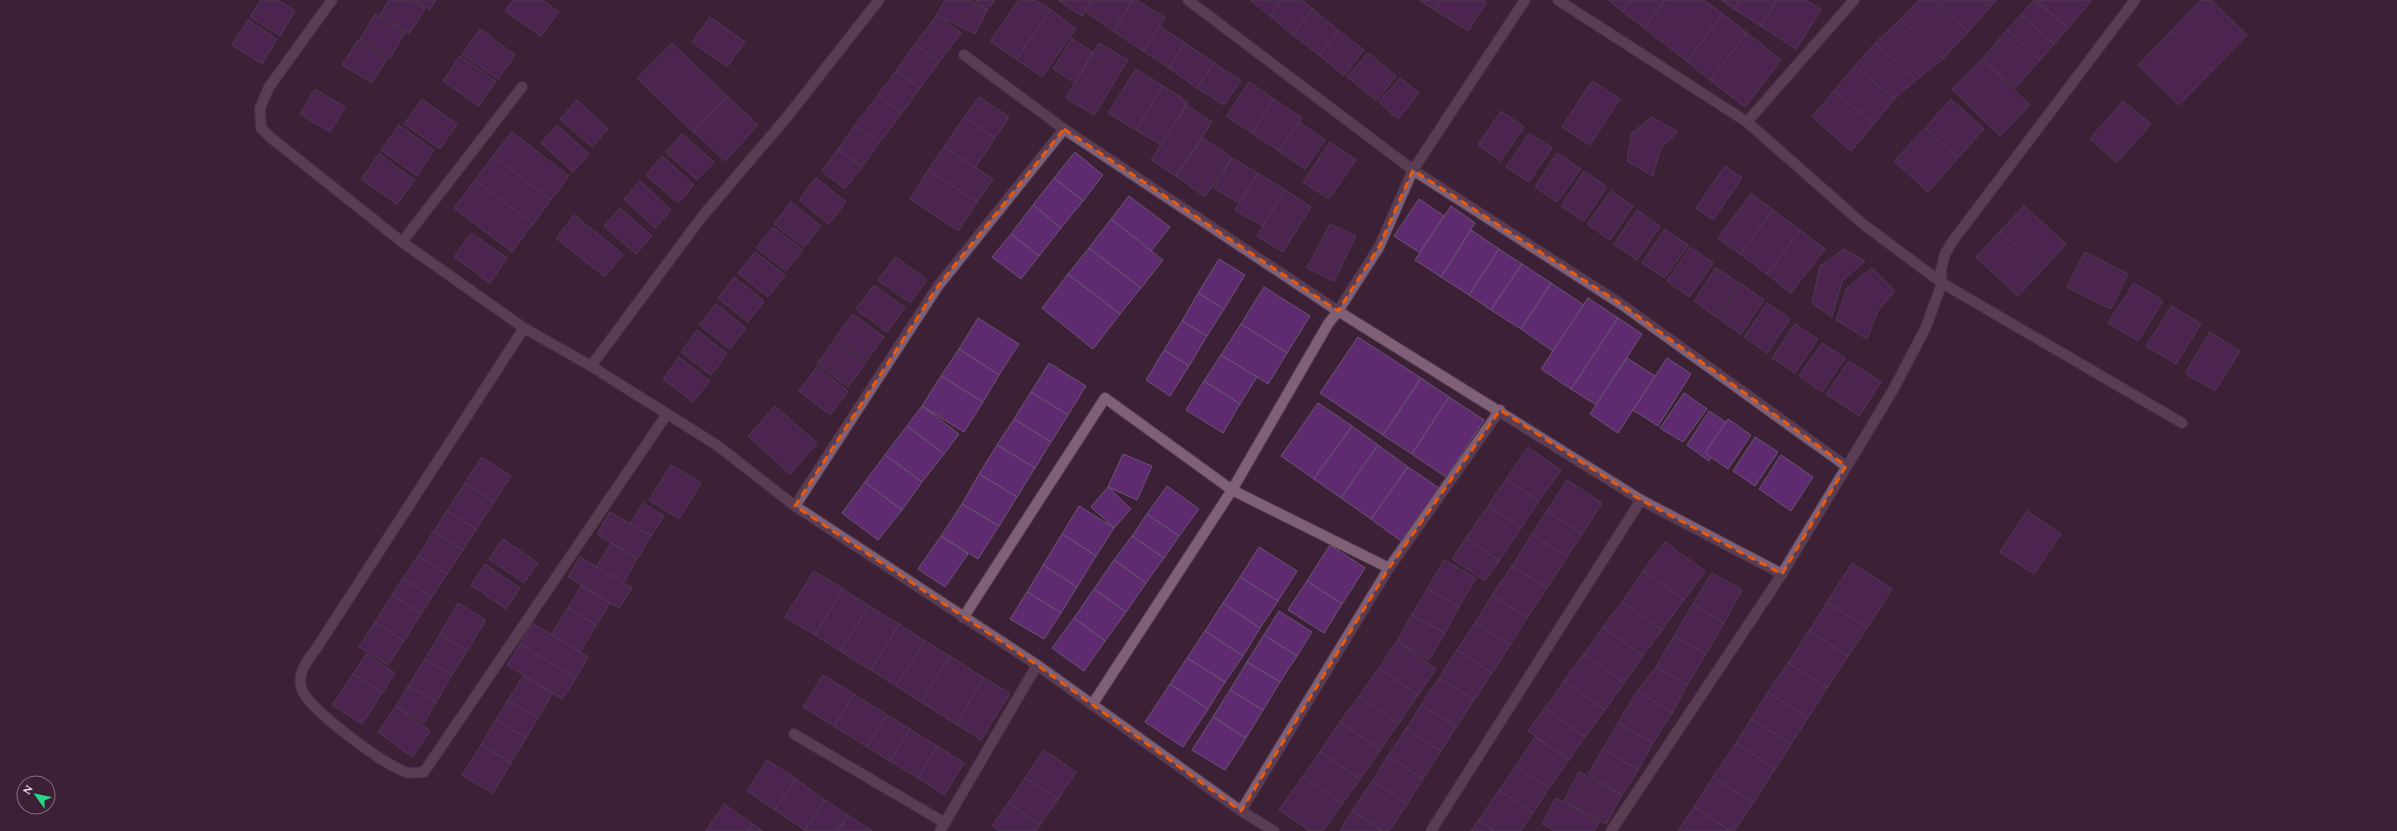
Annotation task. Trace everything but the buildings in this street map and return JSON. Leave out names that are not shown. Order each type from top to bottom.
[{"type":"street","points":[[332,0],[269,87],[260,108],[261,128],[402,242],[524,328],[590,366],[718,446],[795,506],[963,618],[1037,665],[1241,811],[1274,831]]},
{"type":"street","points":[[590,366],[700,218],[787,117],[879,0]]},
{"type":"street","points":[[1188,0],[1413,170],[1620,304],[1846,466]]},
{"type":"street","points":[[1092,705],[1232,490],[1328,324],[1379,247],[1413,170],[1525,0]]},
{"type":"street","points":[[1558,0],[1747,122],[1863,224],[1942,283],[2182,423]]},
{"type":"street","points":[[1747,122],[1854,0]]},
{"type":"street","points":[[1611,831],[1782,574],[1893,390],[1926,328],[1942,283],[1941,270],[1945,254],[1952,242],[2135,0]]},
{"type":"street","points":[[964,55],[1064,129],[1338,311],[1500,410],[1640,500],[1782,574]]},
{"type":"street","points":[[402,242],[522,87]]},
{"type":"street","points":[[795,506],[938,286],[1064,129]]},
{"type":"street","points":[[524,328],[320,642],[301,668],[302,690],[319,712],[386,763],[407,772],[424,772],[667,414]]},
{"type":"street","points":[[963,618],[1105,398],[1232,490],[1389,568]]},
{"type":"street","points":[[1241,811],[1389,568],[1500,410]]},
{"type":"street","points":[[1431,831],[1640,500]]},
{"type":"street","points":[[794,734],[943,827],[1037,665]]},
{"type":"highlighted area","points":[[1064,129],[1338,311],[1379,247],[1413,170],[1621,304],[1846,466],[1782,574],[1641,500],[1500,410],[1389,568],[1241,811],[1037,665],[795,506],[938,286]]}]
